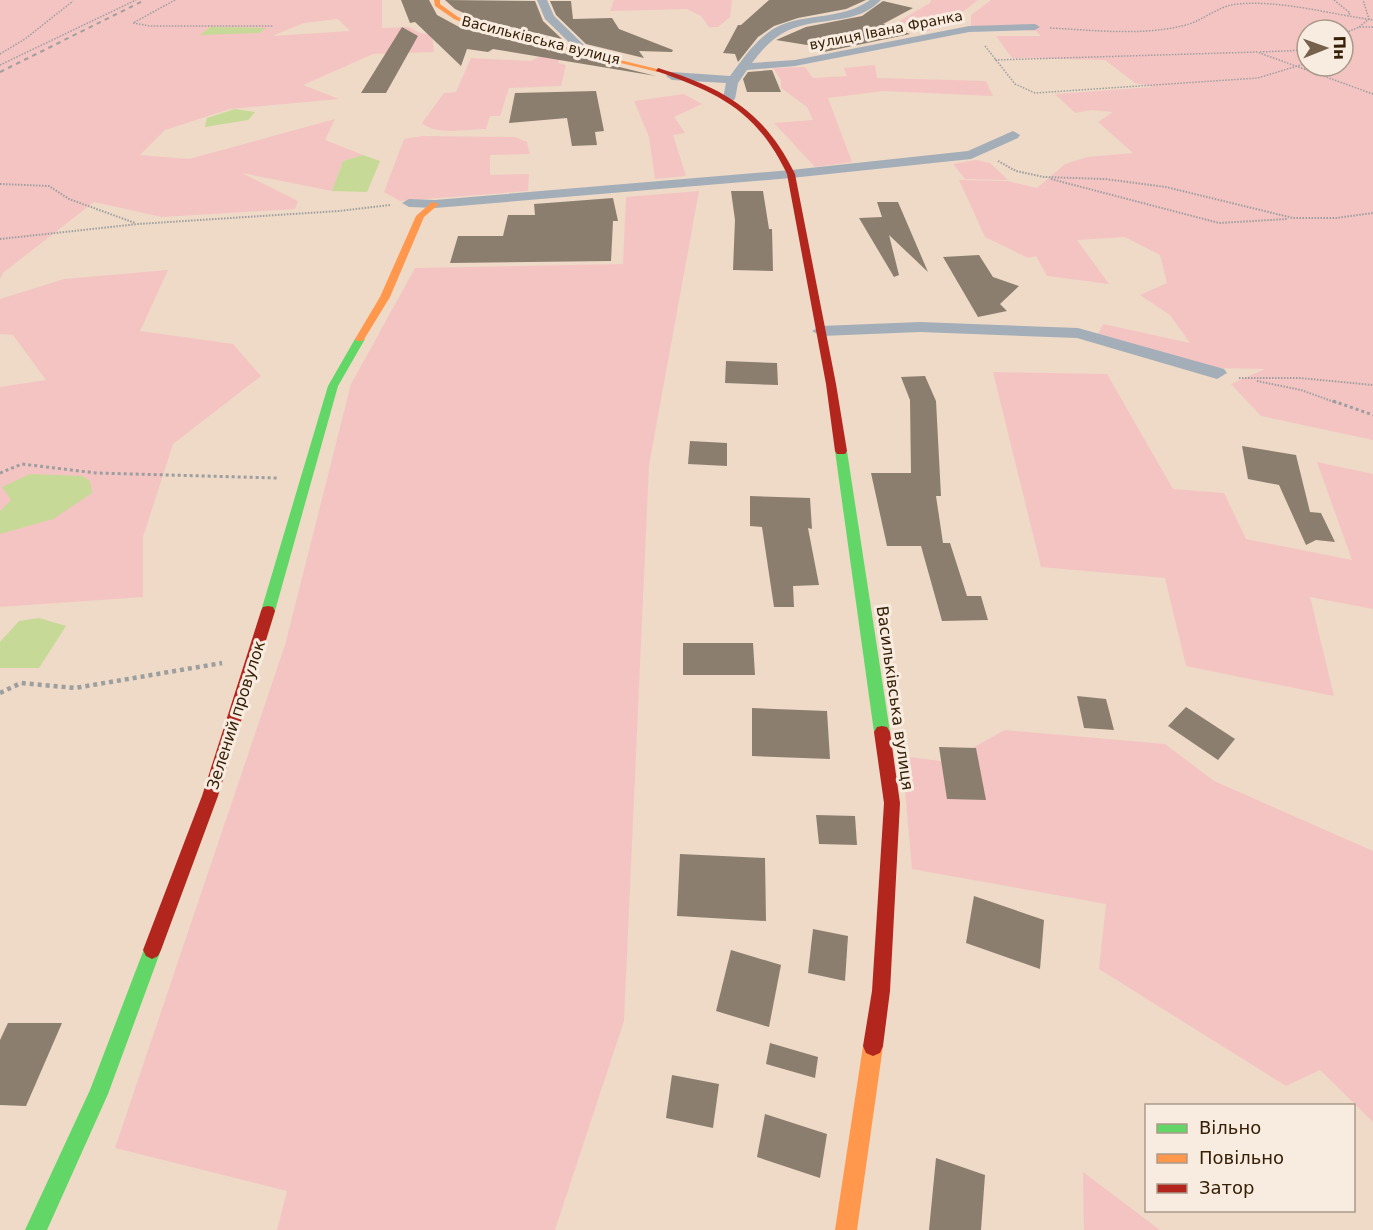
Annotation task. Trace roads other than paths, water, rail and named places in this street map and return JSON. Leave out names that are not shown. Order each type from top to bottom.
[{"type":"street","name":"Васильківська вулиця","points":[[437,0],[437,5],[448,16],[500,32],[581,48],[672,76],[729,99],[755,117],[770,135],[784,157],[791,174],[821,331],[892,803],[881,991],[846,1230]]},
{"type":"street","points":[[542,0],[549,17],[581,48]]},
{"type":"street","name":"вулиця Івана Франка","points":[[731,80],[750,56],[779,31],[863,12],[876,0]]},
{"type":"street","name":"вулиця Івана Франка","points":[[743,67],[795,63],[969,29],[1035,27]]},
{"type":"street","points":[[672,76],[731,80],[729,99]]},
{"type":"street","points":[[409,203],[435,204],[791,174],[971,154],[1013,135]]},
{"type":"street","name":"Зелений провулок","points":[[36,1230],[98,1094],[210,796],[255,657],[333,386],[385,297],[420,216],[435,204]]},
{"type":"street","points":[[821,331],[920,327],[1078,333],[1217,373]]},
{"type":"railway","points":[[0,72],[145,0]]}]
